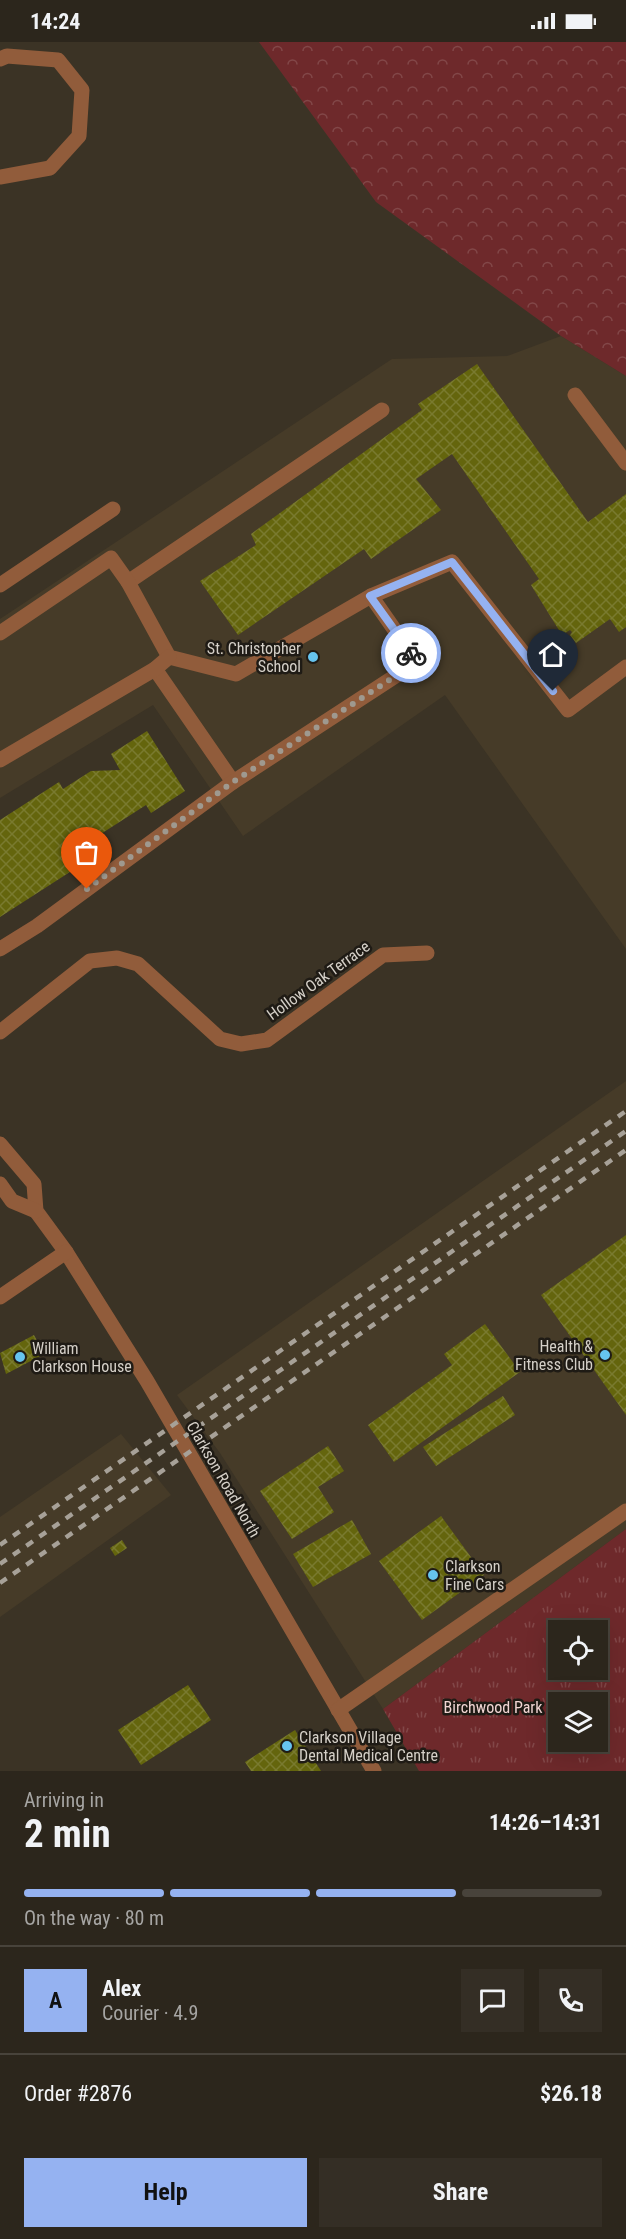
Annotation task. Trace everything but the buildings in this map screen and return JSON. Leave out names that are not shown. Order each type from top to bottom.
[{"type":"street","points":[[0,59],[7,56],[58,60],[82,90],[80,136],[50,168],[0,177]]},
{"type":"street","points":[[575,395],[626,463]]},
{"type":"street","points":[[128,582],[382,411]]},
{"type":"street","points":[[0,585],[113,509]]},
{"type":"street","points":[[0,633],[111,558],[128,582],[169,657],[236,674],[370,596],[452,562],[568,710],[626,667]]},
{"type":"street","points":[[0,949],[37,926],[233,782],[417,662],[370,596]]},
{"type":"street","points":[[0,760],[155,669],[169,657]]},
{"type":"street","points":[[155,669],[233,782]]},
{"type":"street","name":"Hollow Oak Terrace","points":[[0,1032],[90,962],[117,958],[138,964],[220,1039],[241,1044],[267,1040],[383,955],[427,953]]},
{"type":"street","name":"Clarkson Road North","points":[[0,1144],[34,1184],[36,1211]]},
{"type":"street","name":"Clarkson Road North","points":[[0,1184],[12,1201],[36,1211],[66,1252],[147,1381],[374,1771]]},
{"type":"street","points":[[0,1298],[66,1252]]},
{"type":"street","points":[[338,1710],[626,1511]]},
{"type":"shaded area","name":"St. Christopher School","points":[[561,336],[626,376],[626,949],[445,695],[243,836],[153,705],[0,798],[0,619],[392,359],[507,356]]},
{"type":"shaded area","points":[[626,1081],[626,1529],[383,1709],[220,1453],[177,1395]]},
{"type":"shaded area","points":[[121,1434],[171,1495],[0,1617],[0,1517]]},
{"type":"green space","points":[[259,42],[626,42],[626,376],[561,336],[376,202]]},
{"type":"green space","name":"Birchwood Park","points":[[626,1529],[626,1771],[419,1771],[383,1709]]},
{"type":"railway","points":[[0,1545],[626,1111]]},
{"type":"railway","points":[[0,1564],[626,1131]]},
{"type":"railway","points":[[0,1583],[626,1150]]},
{"type":"way so far","points":[[87,889],[233,782],[417,662],[411,653]]},
{"type":"place","name":"St. Christopher School","points":[[313,657]]},
{"type":"place","name":"Health & Fitness Club","points":[[605,1355]]},
{"type":"place","name":"William Clarkson House","points":[[20,1357]]},
{"type":"place","name":"Clarkson Fine Cars","points":[[433,1575]]},
{"type":"place","name":"Clarkson Village Dental Medical Centre","points":[[287,1746]]},
{"type":"route","points":[[411,653],[370,596],[452,562],[553,691]]}]
